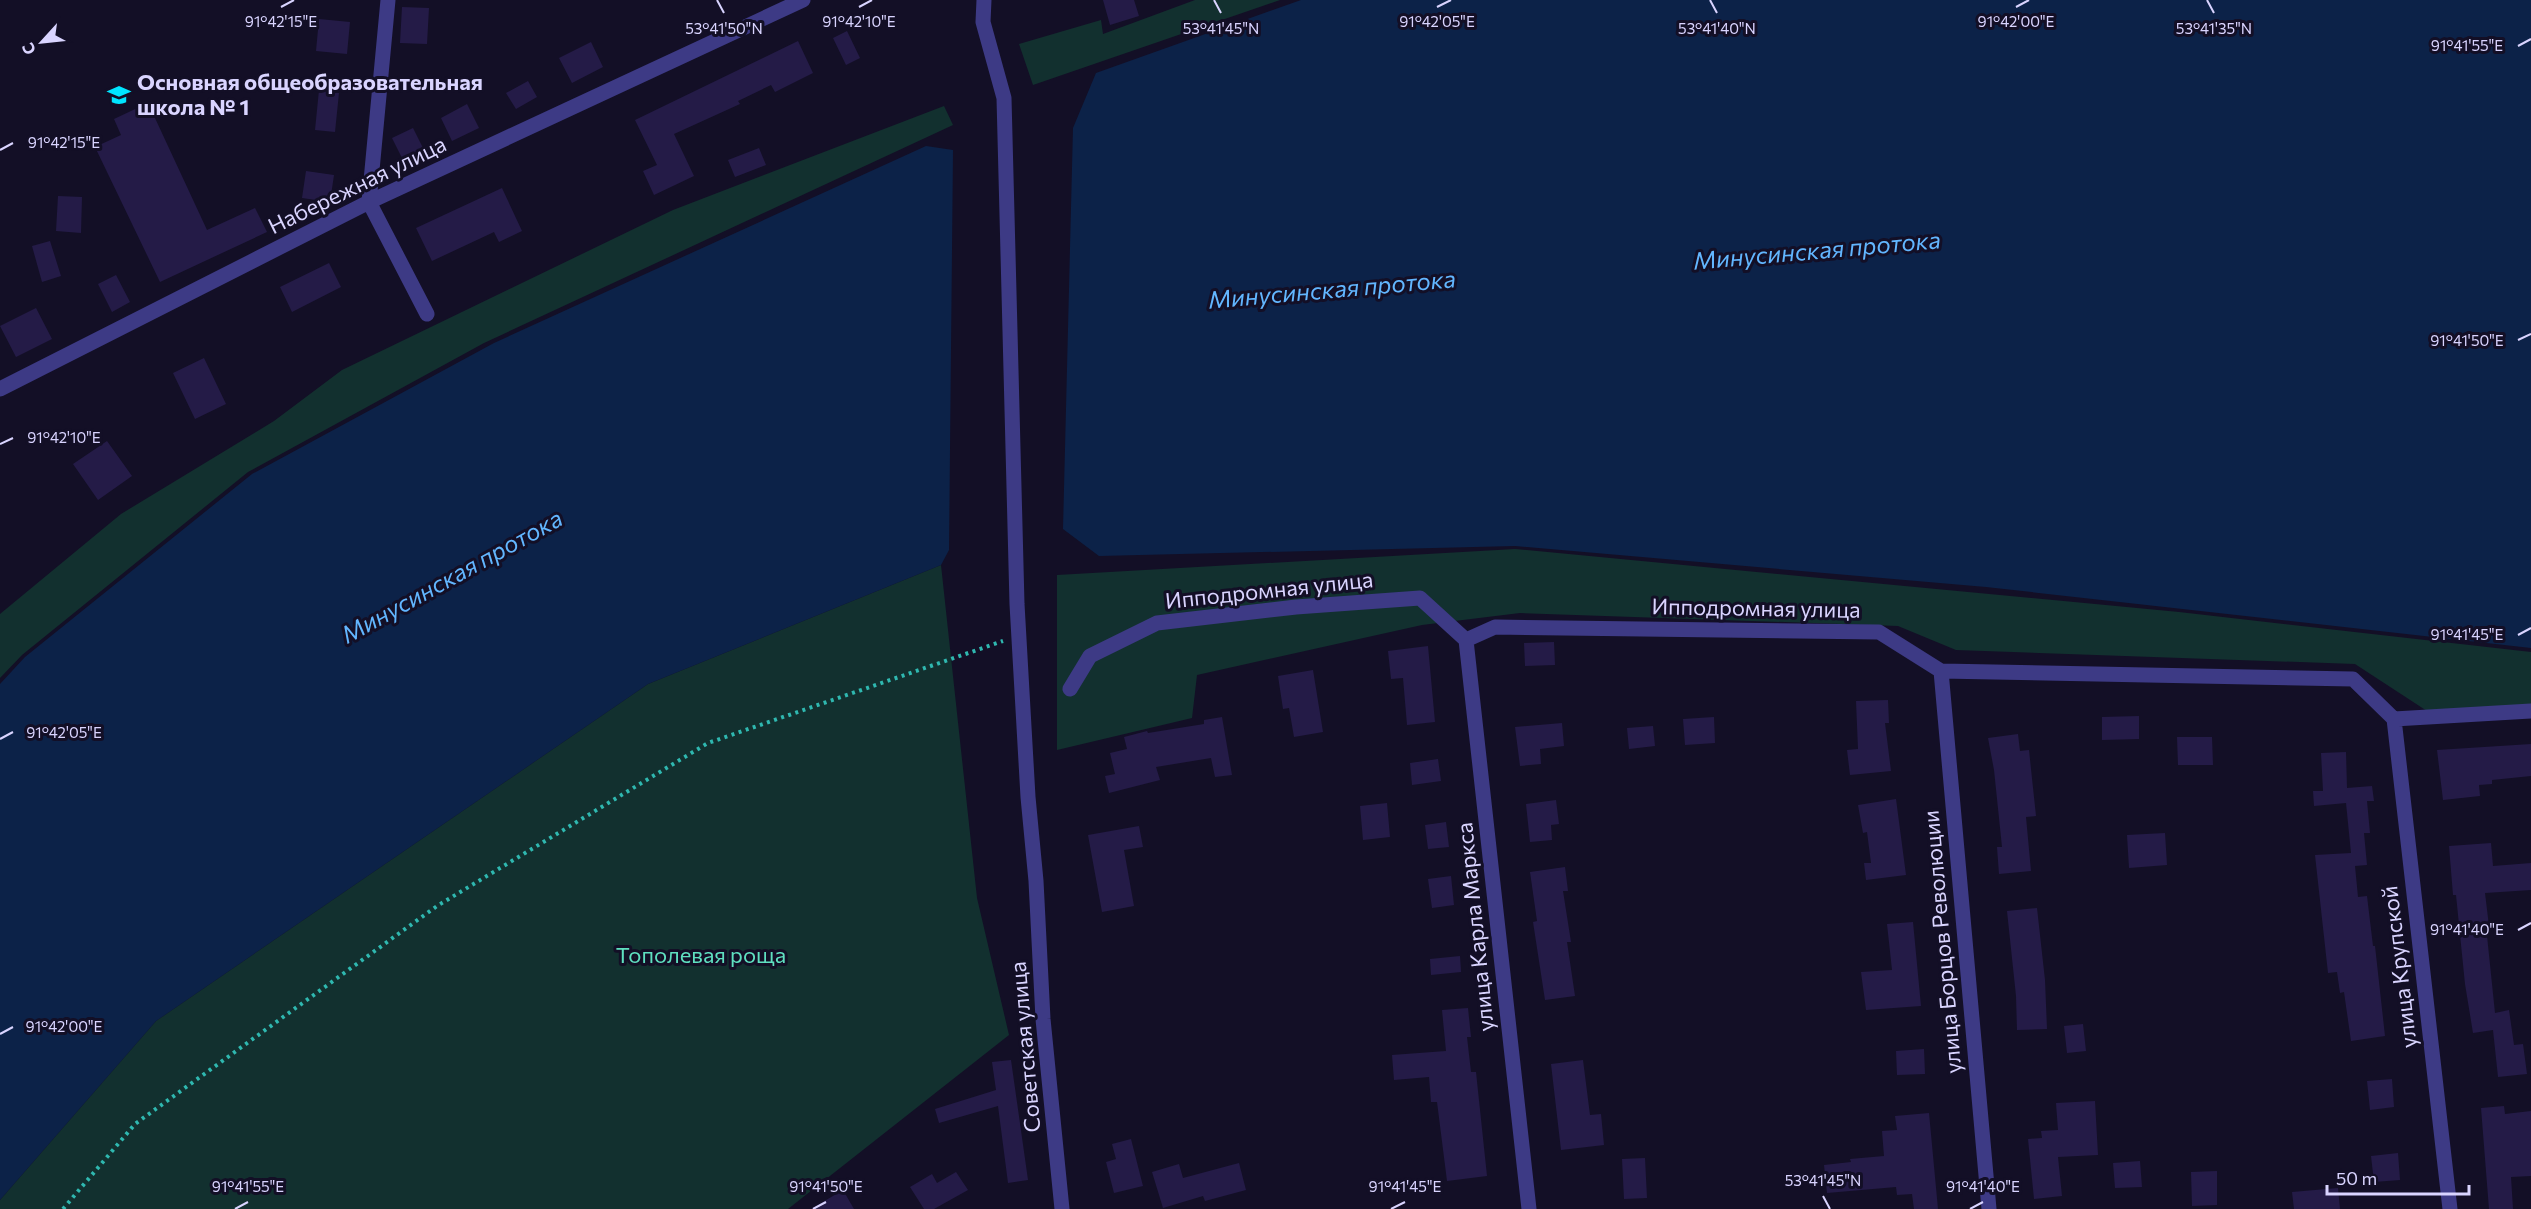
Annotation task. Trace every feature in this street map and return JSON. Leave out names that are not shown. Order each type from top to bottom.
[{"type":"street","points":[[388,0],[369,202],[427,314]]},
{"type":"street","name":"Набережная улица","points":[[0,389],[369,202],[803,0]]},
{"type":"street","name":"Советская улица","points":[[984,0],[983,22],[1004,98],[1017,604],[1043,1019],[1062,1209]]},
{"type":"street","name":"Ипподромная улица","points":[[1070,689],[1090,656],[1157,623],[1296,607],[1420,598],[1466,640],[1495,627],[1879,632],[1941,671]]},
{"type":"street","name":"улица Карла Маркса","points":[[1466,640],[1529,1209]]},
{"type":"street","points":[[1941,671],[2353,679],[2394,719],[2531,711]]},
{"type":"street","name":"улица Борцов Революции","points":[[1941,671],[1989,1209]]},
{"type":"street","name":"улица Крупской","points":[[2394,719],[2450,1209]]},
{"type":"path","points":[[63,1209],[135,1124],[447,900],[708,743],[1019,636]]},
{"type":"green space","points":[[1195,0],[1280,0],[1033,85],[1019,44],[1101,20],[1103,34]]},
{"type":"green space","points":[[944,106],[953,125],[484,343],[248,472],[22,655],[0,678],[0,614],[121,514],[274,421],[342,370],[673,210]]},
{"type":"green space","points":[[1515,549],[2179,612],[2531,652],[2531,714],[2427,711],[2355,664],[1956,650],[1898,626],[1520,613],[1422,625],[1197,675],[1192,718],[1057,750],[1057,575]]},
{"type":"green space","name":"Тополевая роща","points":[[941,565],[977,898],[1009,1035],[788,1209],[0,1209],[0,1200],[156,1021],[648,684]]},
{"type":"water","name":"Минусинская протока","points":[[1301,0],[2531,0],[2531,648],[1986,587],[1515,546],[1099,556],[1063,529],[1073,128],[1096,73]]},
{"type":"water","name":"Минусинская протока","points":[[926,146],[953,150],[949,550],[941,565],[648,684],[156,1021],[0,1200],[0,684],[25,657],[252,474],[494,343]]},
{"type":"building","points":[[1103,0],[1134,0],[1139,16],[1110,25]]},
{"type":"building","points":[[402,7],[429,8],[427,44],[400,43]]},
{"type":"building","points":[[319,19],[350,22],[347,54],[316,51]]},
{"type":"building","points":[[847,31],[860,58],[846,65],[833,38]]},
{"type":"building","points":[[798,41],[813,73],[775,92],[771,85],[738,101],[740,104],[674,134],[694,176],[654,195],[643,171],[657,165],[635,120]]},
{"type":"building","points":[[591,42],[603,67],[572,83],[559,58]]},
{"type":"building","points":[[528,81],[537,97],[516,109],[506,93]]},
{"type":"building","points":[[319,90],[339,93],[335,132],[315,130]]},
{"type":"building","points":[[148,103],[207,230],[255,208],[267,232],[160,282],[95,147],[121,135],[114,119]]},
{"type":"building","points":[[467,104],[479,128],[452,141],[441,118]]},
{"type":"building","points":[[413,128],[425,152],[404,162],[392,138]]},
{"type":"building","points":[[759,148],[766,165],[735,177],[728,160]]},
{"type":"building","points":[[306,171],[334,175],[330,202],[302,198]]},
{"type":"building","points":[[502,188],[522,231],[499,242],[494,232],[432,261],[416,228]]},
{"type":"building","points":[[58,196],[82,197],[81,233],[56,231]]},
{"type":"building","points":[[50,241],[61,276],[42,282],[32,246]]},
{"type":"building","points":[[329,263],[341,287],[292,312],[280,287]]},
{"type":"building","points":[[116,275],[130,302],[112,312],[98,284]]},
{"type":"building","points":[[36,308],[52,339],[16,357],[0,326]]},
{"type":"building","points":[[204,358],[226,404],[195,419],[173,373]]},
{"type":"building","points":[[107,441],[132,476],[98,500],[73,464]]},
{"type":"building","points":[[1554,642],[1555,665],[1525,666],[1524,643]]},
{"type":"building","points":[[1428,646],[1435,722],[1407,725],[1403,678],[1391,679],[1388,651]]},
{"type":"building","points":[[1313,670],[1323,732],[1294,737],[1289,708],[1283,709],[1278,676]]},
{"type":"building","points":[[1888,700],[1889,723],[1885,723],[1891,771],[1850,775],[1847,750],[1858,749],[1856,701]]},
{"type":"building","points":[[2139,716],[2139,739],[2102,740],[2102,717]]},
{"type":"building","points":[[1222,717],[1232,775],[1215,777],[1211,758],[1156,767],[1160,780],[1109,793],[1105,776],[1115,774],[1110,753],[1127,749],[1124,737],[1147,731],[1148,733],[1204,724],[1204,720]]},
{"type":"building","points":[[1714,717],[1715,743],[1685,745],[1683,719]]},
{"type":"building","points":[[1562,723],[1564,746],[1540,749],[1541,764],[1520,766],[1515,727]]},
{"type":"building","points":[[1653,726],[1655,746],[1629,749],[1627,728]]},
{"type":"building","points":[[2018,734],[2020,751],[2029,750],[2036,816],[2026,817],[2031,871],[1999,874],[1997,847],[2002,847],[1994,770],[1988,738]]},
{"type":"building","points":[[2177,737],[2212,737],[2213,765],[2178,765]]},
{"type":"building","points":[[2531,744],[2531,776],[2492,780],[2492,784],[2479,785],[2480,796],[2443,800],[2437,750]]},
{"type":"building","points":[[2346,752],[2347,788],[2372,786],[2374,801],[2367,801],[2370,833],[2364,833],[2367,865],[2355,866],[2358,897],[2367,896],[2385,1036],[2351,1041],[2344,992],[2340,993],[2337,972],[2328,973],[2315,855],[2351,853],[2346,803],[2314,806],[2313,791],[2323,791],[2321,753]]},
{"type":"building","points":[[1438,759],[1441,781],[1412,785],[1410,763]]},
{"type":"building","points":[[1896,799],[1906,875],[1866,880],[1864,863],[1871,863],[1867,832],[1863,833],[1858,805]]},
{"type":"building","points":[[1556,800],[1559,824],[1551,825],[1552,840],[1530,842],[1526,804]]},
{"type":"building","points":[[1387,803],[1390,837],[1363,840],[1360,806]]},
{"type":"building","points":[[1446,822],[1449,847],[1428,849],[1425,825]]},
{"type":"building","points":[[1139,826],[1143,847],[1124,850],[1134,906],[1102,912],[1088,835]]},
{"type":"building","points":[[2165,833],[2167,865],[2129,868],[2127,835]]},
{"type":"building","points":[[2491,843],[2493,866],[2531,863],[2531,890],[2485,893],[2495,1013],[2509,1010],[2514,1045],[2523,1044],[2527,1074],[2498,1077],[2493,1030],[2473,1033],[2465,984],[2456,895],[2453,895],[2449,846]]},
{"type":"building","points":[[1565,867],[1568,891],[1563,891],[1571,942],[1567,942],[1575,996],[1545,1000],[1533,922],[1537,921],[1530,872]]},
{"type":"building","points":[[1451,876],[1454,905],[1432,908],[1428,879]]},
{"type":"building","points":[[2037,908],[2045,980],[2047,1029],[2017,1030],[2016,996],[2007,911]]},
{"type":"building","points":[[1913,922],[1921,1006],[1866,1010],[1861,972],[1892,970],[1887,924]]},
{"type":"building","points":[[1460,956],[1461,972],[1431,975],[1430,959]]},
{"type":"building","points":[[1468,1008],[1471,1037],[1467,1037],[1471,1072],[1476,1072],[1487,1176],[1447,1181],[1437,1102],[1431,1102],[1429,1077],[1394,1080],[1392,1055],[1446,1051],[1442,1010]]},
{"type":"building","points":[[2083,1024],[2086,1051],[2067,1053],[2064,1026]]},
{"type":"building","points":[[1924,1049],[1925,1074],[1897,1075],[1896,1051]]},
{"type":"building","points":[[1011,1060],[1028,1180],[1008,1183],[998,1106],[939,1123],[935,1109],[996,1090],[992,1062]]},
{"type":"building","points":[[1583,1060],[1590,1115],[1601,1114],[1604,1145],[1561,1150],[1551,1064]]},
{"type":"building","points":[[2392,1079],[2394,1107],[2370,1110],[2367,1081]]},
{"type":"building","points":[[2095,1101],[2098,1155],[2058,1157],[2062,1196],[2034,1199],[2028,1139],[2042,1138],[2041,1131],[2058,1130],[2056,1103]]},
{"type":"building","points":[[2504,1106],[2505,1114],[2531,1111],[2531,1176],[2511,1177],[2513,1209],[2489,1209],[2481,1108]]},
{"type":"building","points":[[1929,1113],[1938,1209],[1914,1209],[1912,1194],[1897,1195],[1896,1187],[1827,1193],[1824,1165],[1851,1162],[1850,1159],[1884,1156],[1882,1131],[1897,1130],[1895,1116]]},
{"type":"building","points":[[1131,1139],[1143,1186],[1114,1193],[1106,1162],[1116,1159],[1112,1144]]},
{"type":"building","points":[[2398,1153],[2400,1180],[2374,1182],[2371,1156]]},
{"type":"building","points":[[1645,1158],[1647,1198],[1624,1199],[1622,1159]]},
{"type":"building","points":[[2140,1161],[2142,1187],[2115,1188],[2113,1163]]},
{"type":"building","points":[[1239,1163],[1246,1190],[1205,1201],[1203,1196],[1163,1208],[1152,1172],[1179,1164],[1183,1178]]},
{"type":"building","points":[[2217,1171],[2217,1205],[2192,1206],[2191,1172]]},
{"type":"building","points":[[956,1172],[968,1190],[934,1209],[924,1209],[910,1187],[932,1174],[937,1183]]},
{"type":"building","points":[[2338,1188],[2340,1209],[2294,1209],[2292,1192]]},
{"type":"building","points":[[843,1190],[854,1209],[811,1209]]},
{"type":"place","name":"Основная общеобразовательная школа № 1","points":[[119,95]]}]
